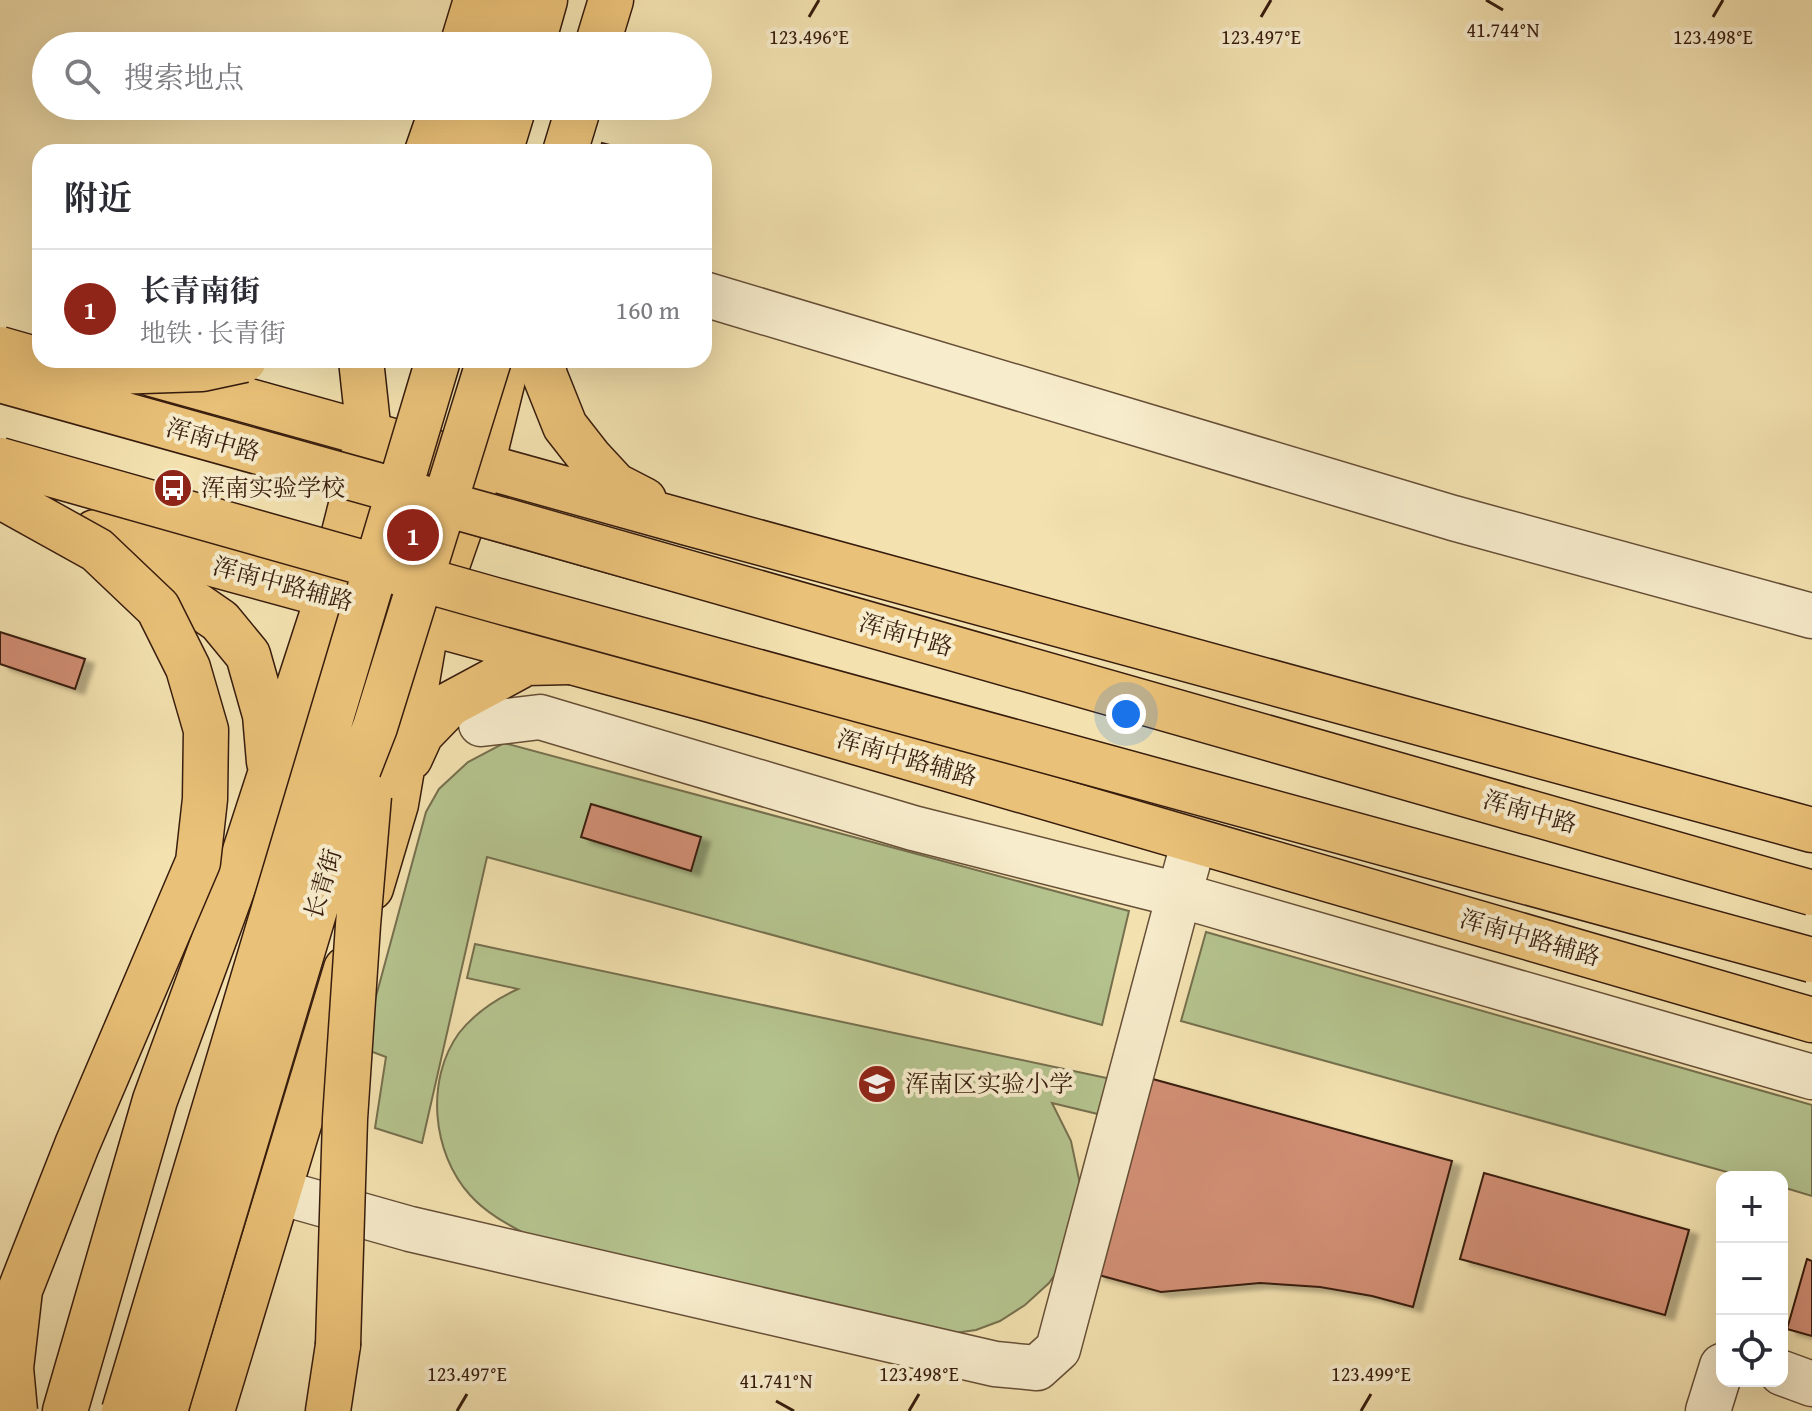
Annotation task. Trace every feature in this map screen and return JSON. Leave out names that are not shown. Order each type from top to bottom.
[{"type":"main road","points":[[466,32],[476,0]]},
{"type":"main road","points":[[499,32],[507,0]]},
{"type":"main road","points":[[536,32],[545,0]]},
{"type":"main road","points":[[584,32],[594,0]]},
{"type":"main road","points":[[601,32],[611,0]]},
{"type":"main road","points":[[430,144],[438,120]]},
{"type":"main road","points":[[467,144],[474,120]]},
{"type":"main road","points":[[502,144],[510,120]]},
{"type":"main road","points":[[552,144],[559,120]]},
{"type":"main road","points":[[567,144],[575,120]]},
{"type":"main road","points":[[0,332],[32,341]]},
{"type":"main road","points":[[0,349],[32,358]]},
{"type":"main road","points":[[66,368],[84,373],[207,368]]},
{"type":"main road","points":[[130,368],[1812,830]]},
{"type":"main road","points":[[65,1411],[155,1100],[234,885],[328,596],[369,434],[362,368]]},
{"type":"main road","name":"长青街","points":[[124,1411],[436,368]]},
{"type":"main road","name":"长青街","points":[[165,1411],[352,786],[375,727],[487,368]]},
{"type":"main road","points":[[212,1411],[396,804],[427,623],[482,465],[506,368]]},
{"type":"main road","points":[[544,368],[565,426],[615,485],[688,523]]},
{"type":"main road","name":"浑南中路","points":[[0,380],[525,526],[1812,893]]},
{"type":"main road","points":[[0,460],[495,600],[1812,960]]},
{"type":"main road","points":[[0,496],[97,550],[158,608],[188,668],[206,730],[205,799],[198,862],[77,1145],[20,1290],[11,1368],[15,1411]]},
{"type":"main road","name":"浑南中路辅路","points":[[0,505],[711,700],[1812,1020]]},
{"type":"main road","points":[[88,530],[220,621],[248,655],[265,715],[270,775]]},
{"type":"main road","points":[[401,778],[421,734],[450,704],[526,663],[569,662]]},
{"type":"main road","points":[[328,1411],[338,1345],[346,1104],[375,727]]},
{"type":"lane","points":[[712,296],[1453,518],[1812,616]]},
{"type":"lane","points":[[481,724],[540,717],[913,828],[1179,895],[1812,1077]]},
{"type":"lane","points":[[279,1192],[410,1229],[995,1364],[1037,1368],[1058,1349],[1194,841]]},
{"type":"lane","points":[[1788,1375],[1812,1384]]},
{"type":"lane","points":[[1708,1411],[1716,1385]]},
{"type":"green space","points":[[504,743],[1129,911],[1102,1025],[487,857],[422,1143],[375,1128],[386,1057],[362,1048],[426,812],[439,789],[468,762]]},
{"type":"green space","points":[[1206,932],[1812,1105],[1812,1196],[1788,1189],[1788,1171],[1723,1171],[1181,1021]]},
{"type":"green space","points":[[475,944],[1116,1080],[1106,1116],[1052,1103],[1071,1141],[1080,1184],[1063,1263],[1049,1283],[1025,1305],[1000,1321],[976,1330],[955,1333],[531,1237],[491,1213],[470,1195],[447,1159],[441,1138],[438,1094],[448,1052],[472,1019],[518,989],[467,978]]},
{"type":"building","points":[[0,632],[85,659],[75,689],[0,664]]},
{"type":"building","points":[[591,804],[701,837],[691,871],[581,837]]},
{"type":"building","points":[[1149,1078],[1452,1161],[1413,1307],[1320,1287],[1260,1283],[1161,1292],[1095,1274]]},
{"type":"building","points":[[1484,1173],[1689,1230],[1665,1315],[1460,1259]]},
{"type":"building","points":[[1807,1259],[1812,1261],[1812,1336],[1788,1329]]},
{"type":"tram line","points":[[0,401],[1812,908]]},
{"type":"tram line","points":[[0,439],[326,533],[1812,941]]},
{"type":"place","name":"浑南实验学校","points":[[173,488]]},
{"type":"place","name":"长青南街","points":[[413,535]]},
{"type":"place","name":"浑南区实验小学","points":[[877,1084]]}]
